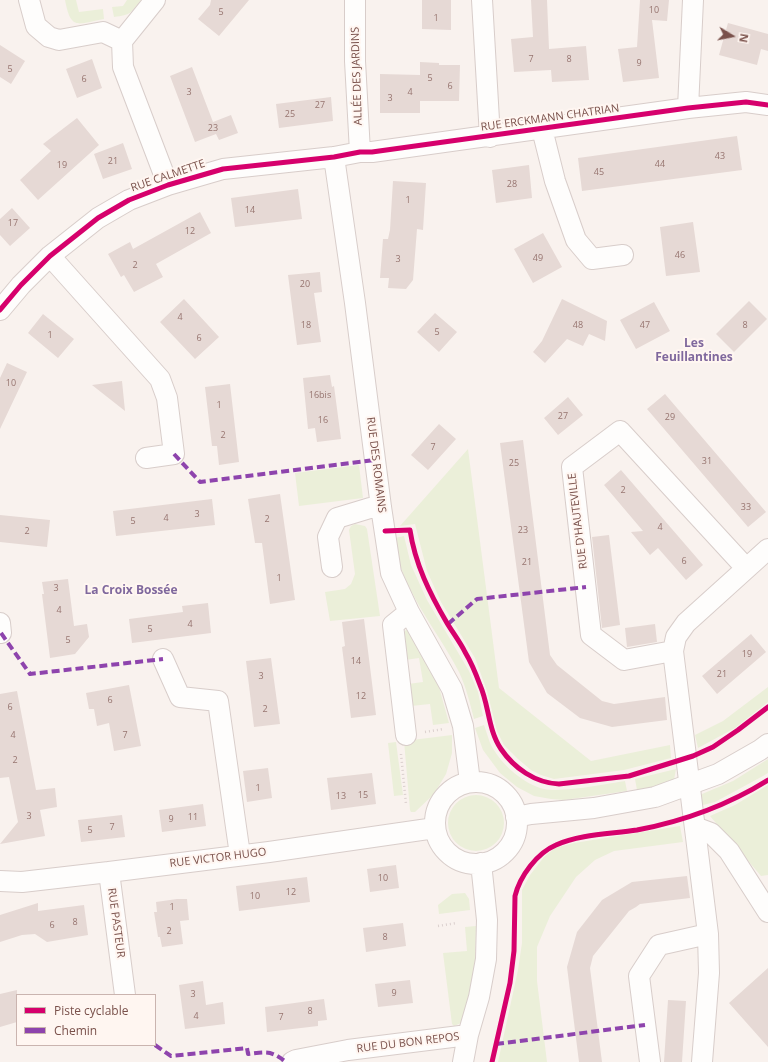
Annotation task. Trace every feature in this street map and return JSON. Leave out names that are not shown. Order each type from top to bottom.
[{"type":"street","points":[[29,0],[36,26],[49,37],[59,40],[103,32],[122,41]]},
{"type":"street","points":[[155,0],[122,41],[123,67],[168,185]]},
{"type":"street","name":"ALLÉE DES JARDINS","points":[[355,0],[355,61],[360,152]]},
{"type":"street","points":[[482,0],[490,137]]},
{"type":"street","points":[[688,108],[693,0]]},
{"type":"street","name":"RUE ERCKMANN CHATRIAN","points":[[334,157],[360,152],[372,152],[490,137],[688,108],[746,102],[768,105]]},
{"type":"street","points":[[542,129],[554,181],[576,240],[592,259],[623,255]]},
{"type":"street","name":"RUE CALMETTE","points":[[0,310],[21,285],[50,256],[98,218],[129,200],[168,185],[223,169],[334,157]]},
{"type":"street","name":"RUE DES ROMAINS","points":[[334,157],[356,303],[381,507],[391,573],[409,612],[452,688],[463,726],[470,782]]},
{"type":"street","points":[[50,256],[160,379],[167,398],[174,454],[146,458]]},
{"type":"street","name":"RUE D'HAUTEVILLE","points":[[674,651],[624,660],[591,635],[572,467],[620,431],[746,568]]},
{"type":"street","points":[[332,567],[328,536],[337,518],[370,508],[381,507]]},
{"type":"street","points":[[702,1062],[709,973],[708,934],[674,651],[676,637],[686,623],[768,548]]},
{"type":"street","points":[[406,735],[393,625],[409,612]]},
{"type":"street","points":[[163,659],[180,696],[218,701],[240,855]]},
{"type":"street","points":[[516,817],[531,814],[594,808],[655,797],[718,774],[768,744]]},
{"type":"street","points":[[470,782],[486,783],[500,790],[511,802],[516,817],[516,831],[511,844],[498,857],[481,864],[466,862],[451,855],[444,848],[438,838],[436,828],[436,812],[444,798],[455,788],[470,782]]},
{"type":"street","points":[[695,827],[711,833],[729,851],[768,912]]},
{"type":"street","name":"RUE VICTOR HUGO","points":[[0,881],[22,882],[109,872],[436,828]]},
{"type":"street","points":[[463,1062],[468,1035],[479,998],[486,959],[487,920],[481,864]]},
{"type":"street","name":"RUE PASTEUR","points":[[109,872],[125,994]]},
{"type":"street","points":[[650,1062],[639,976],[658,945],[708,934]]},
{"type":"street","name":"RUE DU BON REPOS","points":[[292,1062],[348,1050],[468,1035]]},
{"type":"path","points":[[406,804],[399,736],[445,729]]},
{"type":"path","points":[[438,926],[457,923]]},
{"type":"green space","points":[[65,0],[76,0],[79,12],[103,9],[104,19],[77,23],[70,17]]},
{"type":"green space","points":[[127,0],[141,0],[130,13],[114,17],[112,7],[123,6]]},
{"type":"green space","points":[[468,449],[499,688],[591,761],[670,745],[671,758],[624,770],[554,779],[531,770],[504,745],[497,731],[487,691],[475,658],[441,602],[427,571],[415,524],[400,526]]},
{"type":"green space","points":[[359,465],[363,498],[299,506],[295,473]]},
{"type":"green space","points":[[355,524],[365,526],[367,529],[380,616],[330,621],[325,592],[345,589],[351,584],[355,574],[349,530],[351,526]]},
{"type":"green space","points":[[404,536],[411,565],[427,600],[469,671],[478,692],[483,716],[474,719],[466,689],[459,672],[413,595],[407,582],[400,565],[395,538]]},
{"type":"green space","points":[[409,630],[439,687],[449,723],[433,725],[430,704],[411,706],[408,684],[423,682],[419,658],[405,660],[404,632]]},
{"type":"green space","points":[[768,687],[768,702],[735,728],[698,748],[695,735],[723,721]]},
{"type":"green space","points":[[484,725],[490,743],[499,757],[518,776],[532,785],[548,790],[558,790],[582,788],[625,781],[627,791],[564,800],[534,796],[517,787],[500,773],[483,750],[475,728]]},
{"type":"green space","points":[[452,735],[452,753],[446,774],[434,794],[415,812],[411,812],[404,741]]},
{"type":"green space","points":[[396,742],[403,795],[394,796],[388,743]]},
{"type":"green space","points":[[768,759],[768,773],[715,802],[699,806],[699,798],[702,794],[733,781]]},
{"type":"green space","points":[[676,769],[674,780],[648,789],[637,790],[635,779]]},
{"type":"green space","points":[[768,785],[768,875],[761,876],[710,816],[735,805]]},
{"type":"green space","points":[[471,795],[481,795],[496,803],[502,812],[504,823],[502,834],[496,843],[481,851],[471,851],[460,846],[453,839],[448,828],[448,818],[453,807],[460,800]]},
{"type":"green space","points":[[680,826],[683,842],[614,851],[595,860],[576,877],[550,916],[537,947],[537,981],[547,1062],[498,1062],[518,970],[522,943],[522,890],[530,875],[544,857],[555,848],[574,843]]},
{"type":"green space","points":[[465,893],[469,899],[470,910],[439,914],[438,905],[452,894]]},
{"type":"green space","points":[[476,926],[475,961],[470,993],[461,1023],[454,1026],[452,1024],[443,953],[467,951],[465,927]]},
{"type":"building","points":[[211,0],[249,0],[219,36],[198,19],[210,5]]},
{"type":"building","points":[[422,0],[451,0],[451,30],[422,29]]},
{"type":"building","points":[[531,0],[547,0],[549,49],[586,46],[589,80],[552,82],[551,70],[514,72],[511,39],[533,37]]},
{"type":"building","points":[[640,0],[669,0],[667,21],[652,20],[659,78],[623,82],[618,49],[637,47]]},
{"type":"building","points":[[728,23],[768,34],[768,51],[761,49],[757,65],[719,55]]},
{"type":"building","points":[[0,45],[25,61],[11,84],[0,77]]},
{"type":"building","points":[[92,59],[102,88],[77,98],[66,69]]},
{"type":"building","points":[[420,62],[439,63],[439,65],[460,65],[459,101],[420,101],[420,113],[380,113],[380,74],[420,75]]},
{"type":"building","points":[[192,67],[213,122],[231,115],[238,133],[219,140],[216,134],[195,142],[170,76]]},
{"type":"building","points":[[331,97],[333,121],[279,128],[276,104]]},
{"type":"building","points":[[77,118],[99,145],[38,200],[20,180],[51,151],[43,144]]},
{"type":"building","points":[[737,136],[742,170],[582,191],[578,158]]},
{"type":"building","points":[[123,143],[132,169],[103,179],[94,154]]},
{"type":"building","points":[[529,165],[532,198],[496,203],[492,170]]},
{"type":"building","points":[[393,181],[426,183],[423,230],[417,229],[413,280],[406,289],[388,288],[389,278],[380,278],[383,239],[388,239],[390,230]]},
{"type":"building","points":[[298,189],[302,219],[235,227],[231,198]]},
{"type":"building","points":[[12,208],[30,228],[10,246],[0,235],[0,219]]},
{"type":"building","points":[[200,212],[211,233],[156,264],[163,277],[134,292],[124,275],[121,277],[108,254],[130,242],[133,249]]},
{"type":"building","points":[[693,222],[700,272],[666,276],[660,227]]},
{"type":"building","points":[[543,233],[562,267],[533,283],[514,249]]},
{"type":"building","points":[[320,272],[322,292],[314,293],[321,342],[297,345],[288,275]]},
{"type":"building","points":[[184,299],[219,337],[195,359],[160,322]]},
{"type":"building","points":[[562,299],[607,321],[605,341],[589,334],[583,346],[567,339],[545,363],[533,352],[542,341]]},
{"type":"building","points":[[749,301],[767,319],[734,352],[716,334]]},
{"type":"building","points":[[654,302],[670,331],[636,349],[620,320]]},
{"type":"building","points":[[435,313],[457,332],[439,352],[417,332]]},
{"type":"building","points":[[43,314],[74,339],[58,358],[28,333]]},
{"type":"building","points":[[7,363],[27,372],[0,429],[0,378]]},
{"type":"building","points":[[330,375],[332,387],[334,386],[341,439],[317,442],[315,428],[308,429],[303,378]]},
{"type":"building","points":[[122,381],[125,411],[92,385]]},
{"type":"building","points":[[230,384],[239,462],[219,465],[217,446],[212,446],[205,387]]},
{"type":"building","points":[[665,394],[766,512],[748,527],[647,409]]},
{"type":"building","points":[[568,397],[583,415],[558,435],[544,418]]},
{"type":"building","points":[[439,424],[456,439],[428,470],[411,455]]},
{"type":"building","points":[[523,440],[550,655],[557,665],[602,701],[614,704],[665,697],[667,720],[612,727],[580,718],[547,693],[529,662],[500,443]]},
{"type":"building","points":[[621,470],[703,565],[686,580],[658,548],[650,555],[631,532],[643,531],[604,485]]},
{"type":"building","points":[[280,494],[295,600],[270,604],[262,543],[255,543],[248,499]]},
{"type":"building","points":[[212,499],[215,525],[116,536],[113,511]]},
{"type":"building","points":[[0,515],[50,520],[47,547],[0,542]]},
{"type":"building","points":[[609,535],[620,625],[602,628],[592,537]]},
{"type":"building","points":[[68,579],[74,626],[87,624],[89,637],[75,654],[50,658],[42,594],[44,594],[42,582]]},
{"type":"building","points":[[208,603],[211,633],[132,643],[129,619],[183,612],[182,606]]},
{"type":"building","points":[[364,619],[376,715],[351,718],[342,647],[345,646],[342,622]]},
{"type":"building","points":[[655,624],[657,642],[627,647],[625,628]]},
{"type":"building","points":[[751,634],[766,652],[717,694],[702,676]]},
{"type":"building","points":[[271,658],[280,724],[254,727],[246,661]]},
{"type":"building","points":[[129,685],[141,746],[114,751],[109,723],[97,726],[94,709],[89,709],[86,693]]},
{"type":"building","points":[[17,691],[36,790],[55,788],[57,807],[40,810],[45,836],[0,844],[18,822],[9,777],[0,778],[0,694]]},
{"type":"building","points":[[268,768],[272,798],[247,802],[243,771]]},
{"type":"building","points":[[372,773],[376,804],[331,810],[327,778]]},
{"type":"building","points":[[203,804],[206,826],[162,832],[159,810]]},
{"type":"building","points":[[122,815],[125,837],[81,842],[78,820]]},
{"type":"building","points":[[396,865],[399,888],[370,892],[367,869]]},
{"type":"building","points":[[687,876],[690,898],[640,904],[629,911],[593,956],[590,968],[602,1062],[579,1062],[567,967],[577,932],[602,900],[632,882]]},
{"type":"building","points":[[307,877],[310,902],[239,911],[236,886]]},
{"type":"building","points":[[187,899],[189,920],[180,921],[183,944],[162,947],[160,937],[158,937],[154,912],[157,912],[156,902]]},
{"type":"building","points":[[38,903],[38,911],[84,905],[88,935],[47,942],[35,934],[22,935],[0,942],[0,915]]},
{"type":"building","points":[[403,923],[406,946],[366,952],[363,928]]},
{"type":"building","points":[[768,968],[768,1047],[729,1003]]},
{"type":"building","points":[[410,980],[413,1003],[378,1007],[375,984]]},
{"type":"building","points":[[203,981],[206,1005],[223,1002],[225,1024],[185,1029],[179,985]]},
{"type":"building","points":[[17,990],[16,1022],[0,1027],[0,994]]},
{"type":"building","points":[[324,999],[327,1020],[318,1021],[318,1026],[267,1032],[265,1007]]},
{"type":"building","points":[[668,1000],[686,1001],[682,1062],[664,1062]]},
{"type":"marked path","points":[[174,454],[200,482],[375,460]]},
{"type":"marked path","points":[[448,624],[477,599],[586,587]]},
{"type":"marked path","points":[[1,633],[30,674],[163,659]]},
{"type":"marked path","points":[[496,1044],[645,1025]]},
{"type":"marked path","points":[[156,1046],[171,1056],[247,1048],[248,1054],[268,1053],[276,1055],[286,1062]]},
{"type":"cycle path","points":[[0,310],[21,285],[50,256],[98,218],[129,200],[168,185],[223,169],[334,157],[360,152],[372,152],[688,108],[746,102],[768,105]]},
{"type":"cycle path","points":[[385,531],[410,530],[419,567],[429,590],[463,648],[475,672],[483,693],[491,726],[497,742],[512,762],[526,773],[542,781],[559,784],[629,776],[693,756],[713,747],[768,707]]},
{"type":"cycle path","points":[[492,1062],[510,983],[514,951],[515,896],[517,888],[525,873],[536,859],[549,849],[565,841],[596,835],[637,830],[689,817],[737,797],[768,780]]},
{"type":"district","name":"Les Feuillantines","points":[[694,351]]},
{"type":"district","name":"La Croix Bossée","points":[[131,591]]}]
